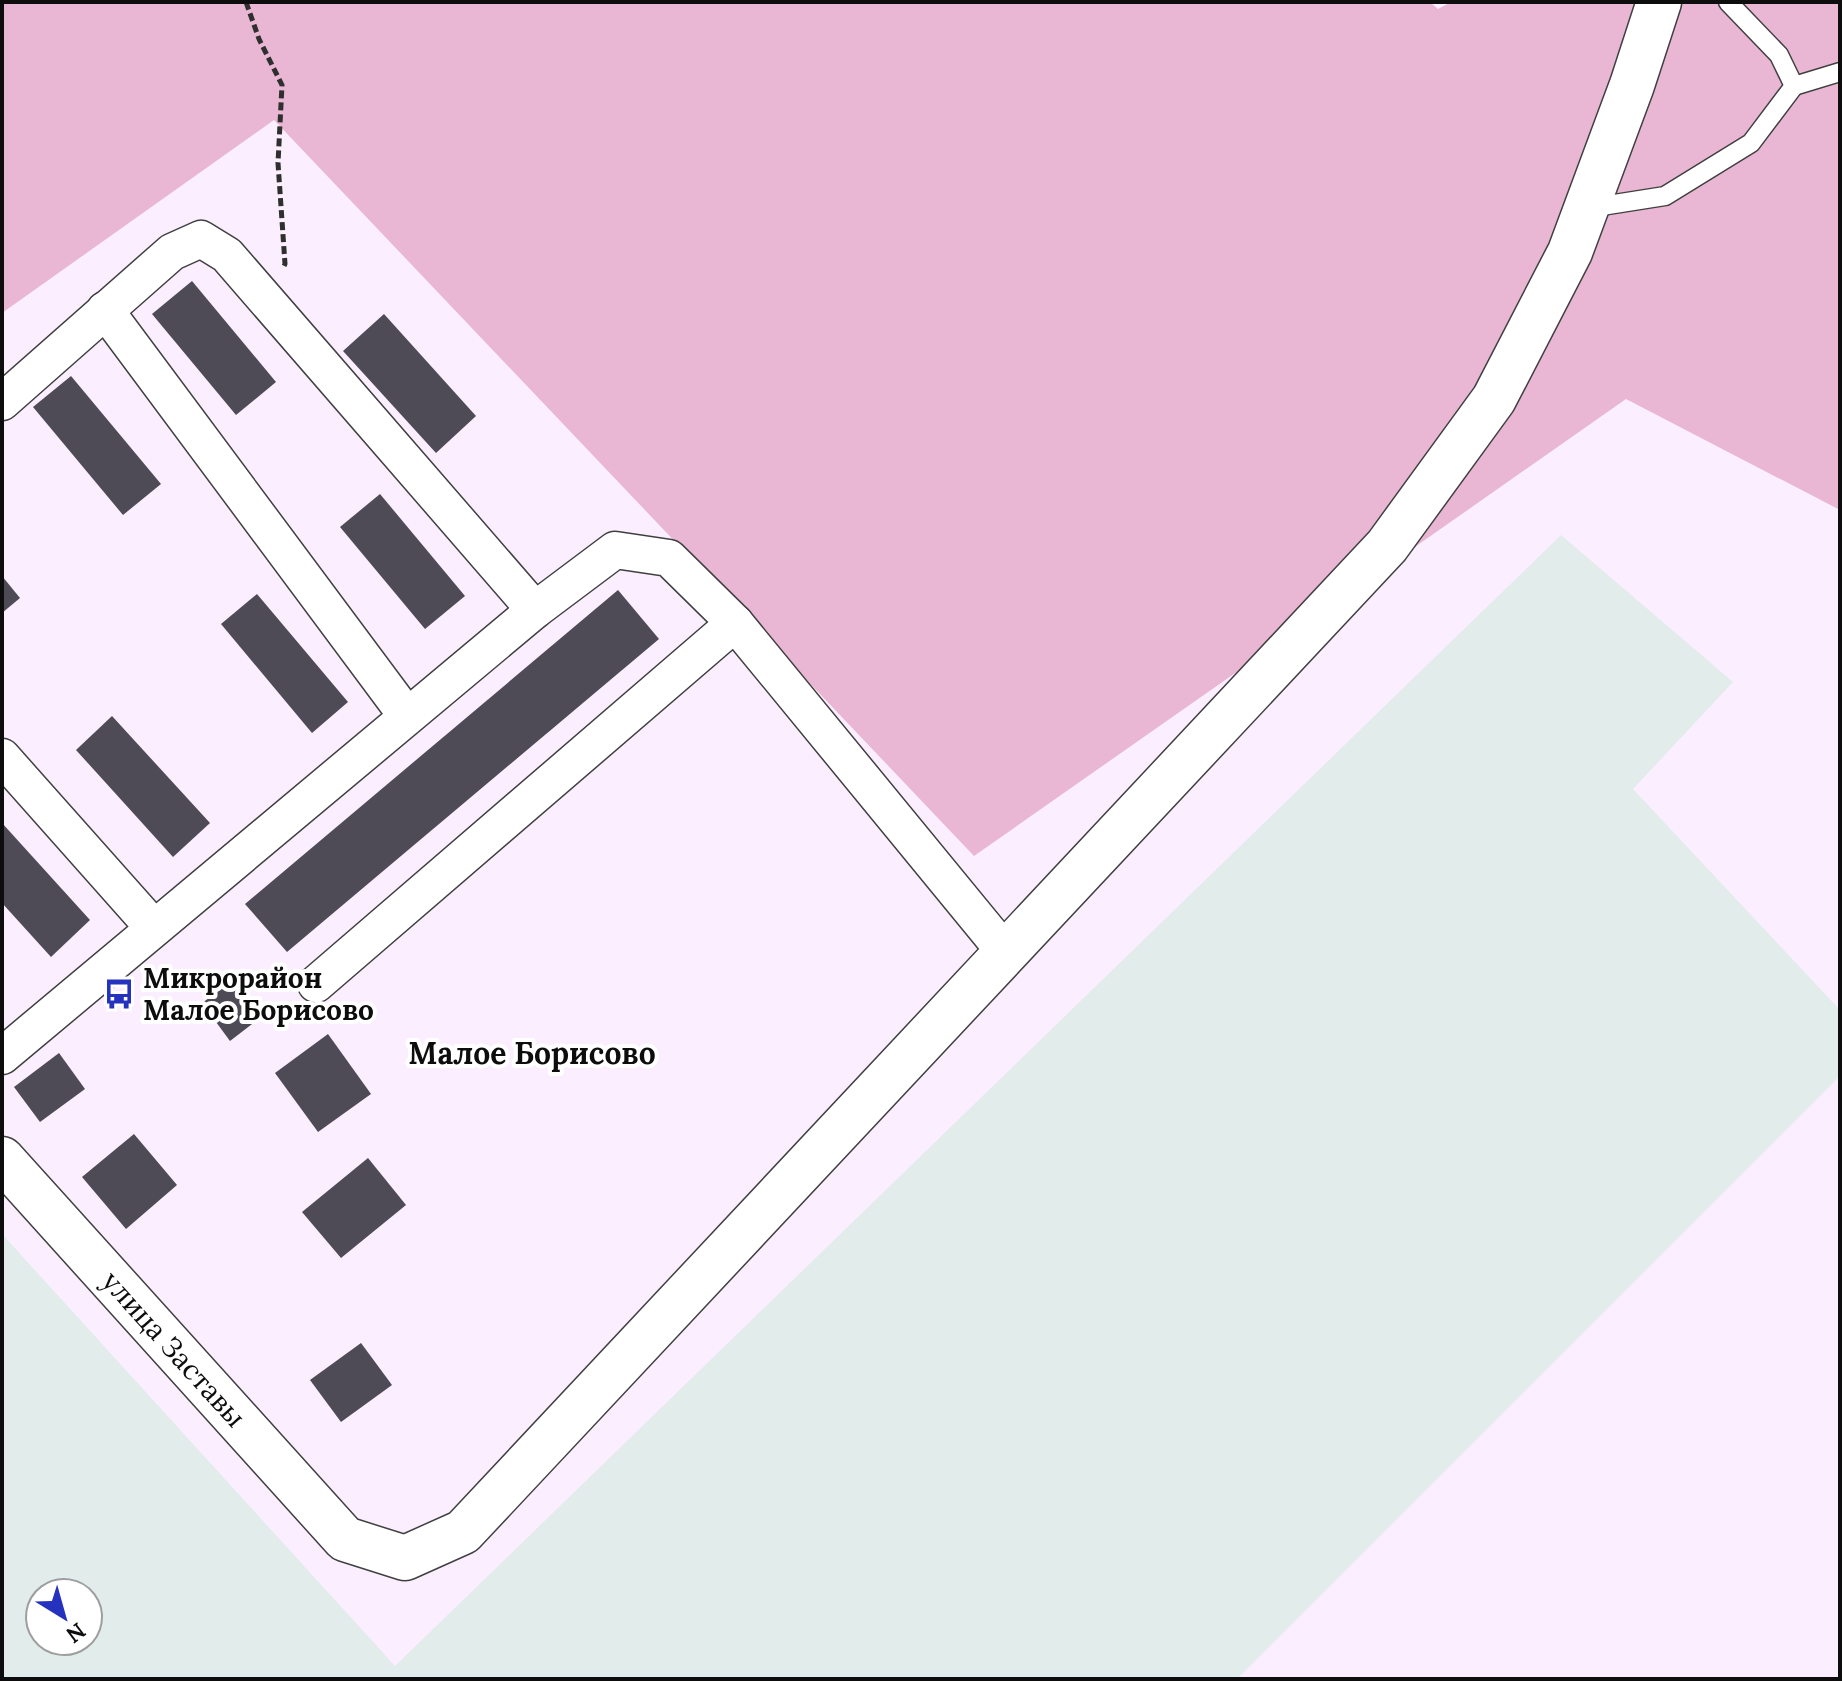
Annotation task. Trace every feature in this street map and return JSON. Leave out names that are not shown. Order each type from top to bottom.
[{"type":"street","points":[[2,1056],[535,610],[615,550],[669,558],[735,623],[1006,953],[1387,546],[1494,399],[1570,252],[1632,85],[1659,2]]},
{"type":"street","points":[[2,402],[172,252],[201,239],[227,255],[535,610]]},
{"type":"street","points":[[105,310],[407,716]]},
{"type":"street","points":[[316,984],[735,623]]},
{"type":"street","points":[[2,757],[154,928]]},
{"type":"street","name":"улица Заставы","points":[[2,1159],[345,1539],[405,1558],[463,1532],[1006,953]]},
{"type":"lane","points":[[1728,2],[1779,55],[1794,86]]},
{"type":"lane","points":[[1586,208],[1665,196],[1751,143],[1794,86],[1840,72]]},
{"type":"path","points":[[246,2],[259,39],[282,85],[278,163],[285,264],[270,306]]},
{"type":"shaded area","points":[[2,2],[1430,2],[1438,9],[1451,2],[1840,2],[1840,510],[1626,399],[974,856],[274,120],[2,313]]},
{"type":"shaded area","points":[[1561,535],[1733,682],[1633,789],[1840,1010],[1840,1076],[1237,1679],[2,1679],[2,1234],[395,1666]]},
{"type":"building","points":[[192,281],[276,382],[236,415],[152,314]]},
{"type":"building","points":[[384,314],[476,416],[436,453],[343,351]]},
{"type":"building","points":[[71,376],[161,484],[123,515],[33,407]]},
{"type":"building","points":[[380,494],[465,596],[425,629],[340,527]]},
{"type":"building","points":[[2,576],[20,598],[2,613]]},
{"type":"building","points":[[618,590],[659,639],[287,952],[245,904]]},
{"type":"building","points":[[257,594],[348,702],[312,733],[221,624]]},
{"type":"building","points":[[112,716],[210,823],[173,857],[76,750]]},
{"type":"building","points":[[2,823],[90,920],[51,957],[2,903]]},
{"type":"building","points":[[237,978],[264,1015],[230,1041],[202,1003]]},
{"type":"building","points":[[328,1034],[371,1094],[318,1132],[275,1073]]},
{"type":"building","points":[[59,1053],[85,1089],[40,1122],[14,1087]]},
{"type":"building","points":[[134,1134],[177,1185],[126,1229],[82,1177]]},
{"type":"building","points":[[368,1158],[406,1205],[341,1258],[302,1212]]},
{"type":"building","points":[[361,1343],[392,1385],[341,1422],[310,1380]]},
{"type":"place","name":"Микрорайон Малое Борисово","points":[[119,994]]},
{"type":"district","name":"Малое Борисово","points":[[532,1054]]}]
